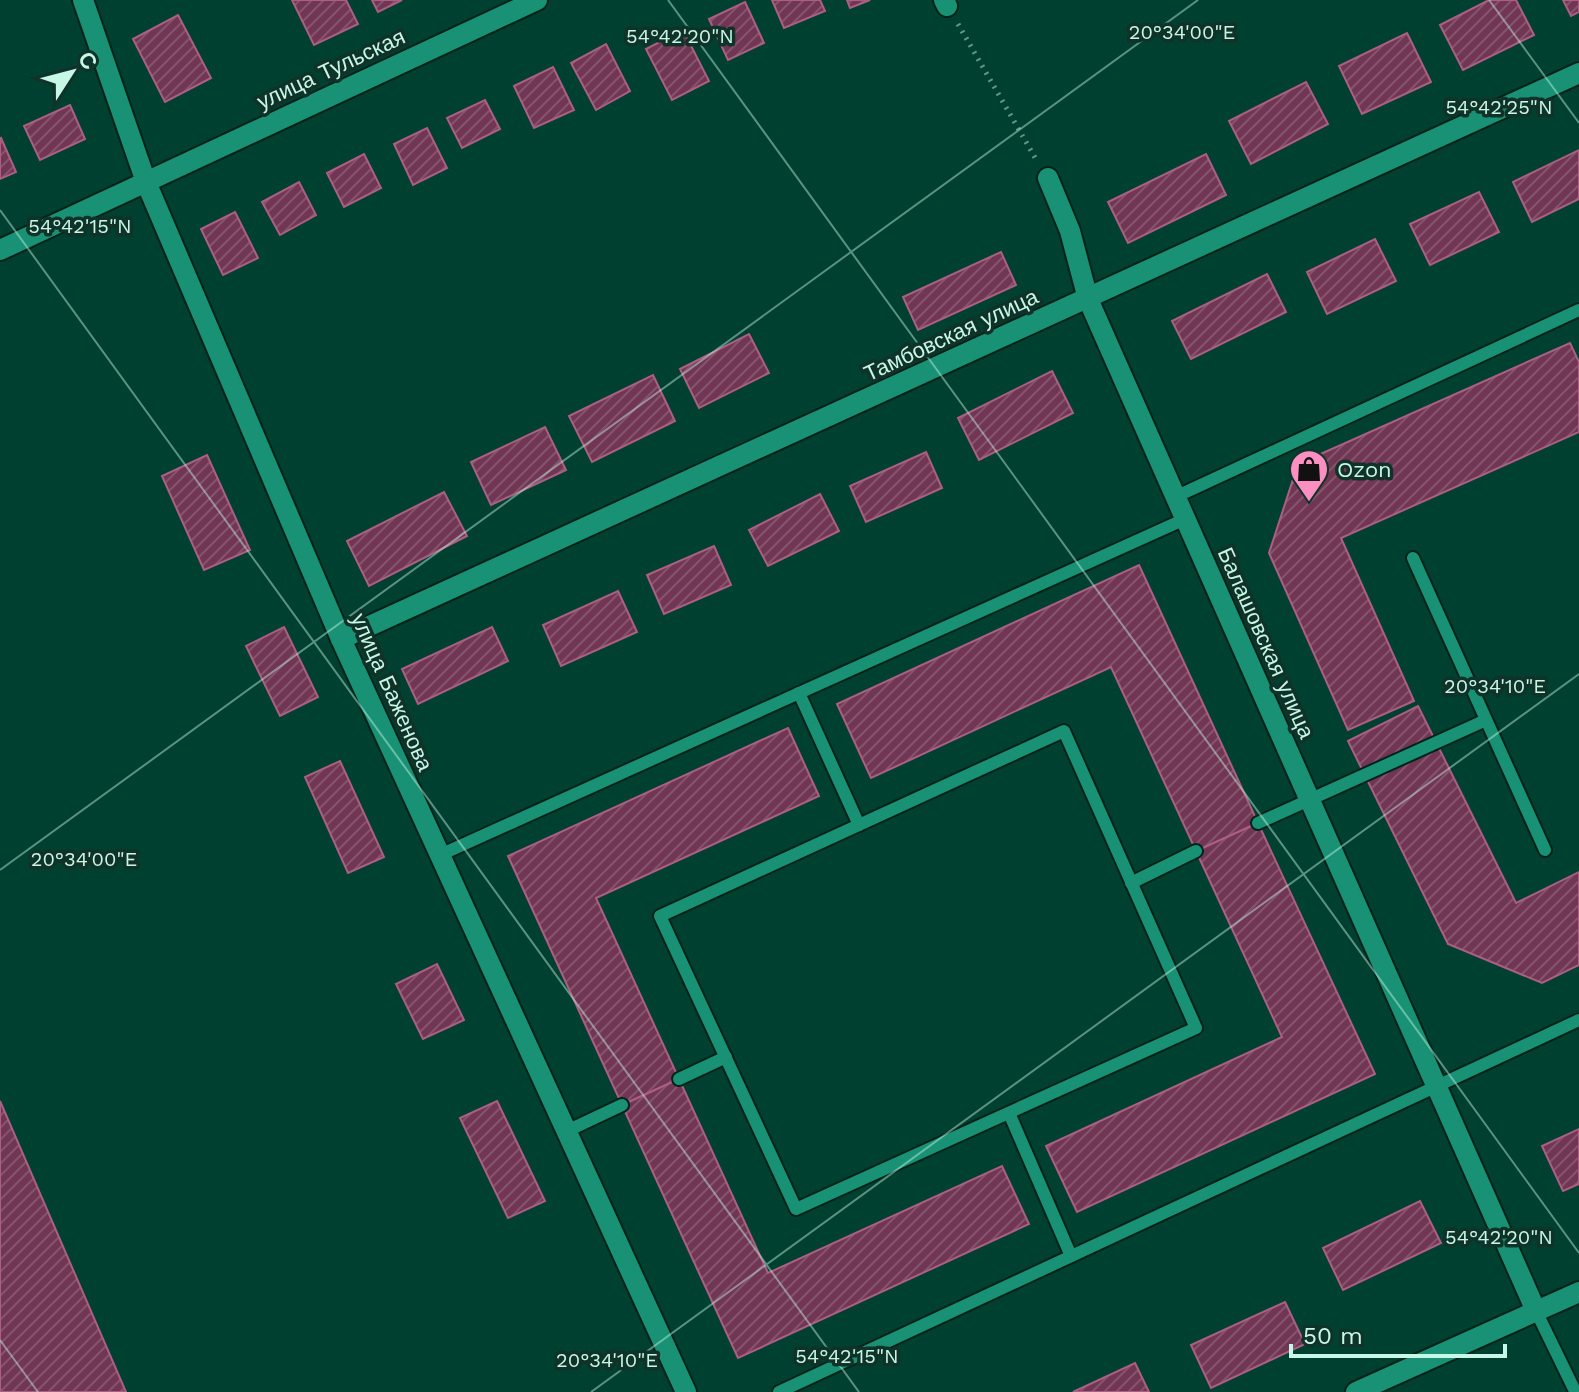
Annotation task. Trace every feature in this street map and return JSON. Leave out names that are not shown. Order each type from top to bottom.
[{"type":"street","name":"улица Баженова","points":[[83,0],[146,182],[341,639],[686,1392]]},
{"type":"street","name":"улица Тульская","points":[[0,250],[537,0]]},
{"type":"street","name":"Тамбовская улица","points":[[341,639],[1579,73]]},
{"type":"street","name":"Балашовская улица","points":[[1048,178],[1070,231],[1088,299],[1536,1311]]},
{"type":"street","points":[[1356,1392],[1579,1292]]},
{"type":"lane","points":[[1175,497],[1579,310]]},
{"type":"lane","points":[[440,855],[1185,519]]},
{"type":"lane","points":[[1413,558],[1545,850]]},
{"type":"lane","points":[[799,693],[859,825]]},
{"type":"lane","points":[[1258,823],[1486,720]]},
{"type":"lane","points":[[1064,731],[1131,883],[1196,1028],[796,1209],[660,916],[1064,731]]},
{"type":"lane","points":[[1131,883],[1196,851]]},
{"type":"lane","points":[[779,1392],[1579,1020]]},
{"type":"lane","points":[[679,1079],[726,1057]]},
{"type":"lane","points":[[567,1131],[622,1105]]},
{"type":"lane","points":[[1009,1113],[1071,1256]]},
{"type":"lane","points":[[1536,1311],[1574,1389]]},
{"type":"path","points":[[946,3],[1048,178]]},
{"type":"building","points":[[292,0],[346,0],[358,24],[314,45]]},
{"type":"building","points":[[372,0],[402,0],[378,12]]},
{"type":"building","points":[[772,0],[820,0],[825,11],[784,28]]},
{"type":"building","points":[[847,0],[870,0],[850,8]]},
{"type":"building","points":[[1489,0],[1516,0],[1534,35],[1463,70],[1440,25]]},
{"type":"building","points":[[1563,0],[1579,0],[1579,12],[1571,16]]},
{"type":"building","points":[[745,2],[764,43],[728,60],[709,19]]},
{"type":"building","points":[[178,15],[211,78],[165,102],[133,39]]},
{"type":"building","points":[[683,30],[709,81],[672,100],[646,49]]},
{"type":"building","points":[[1407,33],[1431,82],[1362,114],[1339,66]]},
{"type":"building","points":[[606,44],[630,91],[596,110],[571,63]]},
{"type":"building","points":[[553,67],[574,110],[534,128],[514,86]]},
{"type":"building","points":[[1306,82],[1328,124],[1251,164],[1229,121]]},
{"type":"building","points":[[485,100],[500,129],[462,148],[447,118]]},
{"type":"building","points":[[70,105],[85,139],[40,160],[24,126]]},
{"type":"building","points":[[427,128],[447,168],[413,185],[394,144]]},
{"type":"building","points":[[0,139],[16,172],[0,179]]},
{"type":"building","points":[[1579,150],[1579,199],[1532,222],[1513,182]]},
{"type":"building","points":[[364,154],[381,188],[344,207],[327,173]]},
{"type":"building","points":[[1206,154],[1226,195],[1128,243],[1108,202]]},
{"type":"building","points":[[299,182],[316,215],[280,235],[262,202]]},
{"type":"building","points":[[1479,192],[1499,232],[1430,265],[1410,224]]},
{"type":"building","points":[[235,212],[258,258],[223,275],[201,229]]},
{"type":"building","points":[[1375,239],[1396,281],[1327,314],[1307,272]]},
{"type":"building","points":[[1001,252],[1016,285],[918,330],[903,297]]},
{"type":"building","points":[[1267,274],[1286,312],[1191,359],[1172,321]]},
{"type":"building","points":[[749,334],[769,373],[699,408],[680,369]]},
{"type":"building","points":[[1570,343],[1579,362],[1579,432],[1341,538],[1414,701],[1348,730],[1269,553],[1298,464]]},
{"type":"building","points":[[1052,371],[1073,413],[979,460],[958,418]]},
{"type":"building","points":[[653,375],[675,421],[592,462],[569,416]]},
{"type":"building","points":[[545,427],[566,470],[491,505],[471,462]]},
{"type":"building","points":[[926,452],[942,488],[866,522],[850,486]]},
{"type":"building","points":[[207,455],[250,550],[204,570],[162,476]]},
{"type":"building","points":[[444,492],[467,536],[369,586],[347,541]]},
{"type":"building","points":[[820,494],[839,531],[768,566],[749,530]]},
{"type":"building","points":[[714,546],[731,585],[664,614],[647,575]]},
{"type":"building","points":[[1139,565],[1258,823],[1196,851],[1111,667],[871,778],[837,704]]},
{"type":"building","points":[[618,591],[637,632],[561,666],[543,625]]},
{"type":"building","points":[[284,627],[318,697],[280,716],[246,646]]},
{"type":"building","points":[[492,627],[508,661],[418,704],[402,669]]},
{"type":"building","points":[[1418,706],[1516,903],[1579,872],[1579,965],[1542,983],[1448,944],[1348,741]]},
{"type":"building","points":[[788,728],[819,796],[596,898],[679,1079],[622,1105],[508,856]]},
{"type":"building","points":[[340,761],[384,857],[348,873],[305,777]]},
{"type":"building","points":[[1258,823],[1375,1074],[1077,1212],[1046,1146],[1282,1037],[1196,851]]},
{"type":"building","points":[[437,964],[464,1020],[423,1039],[396,984]]},
{"type":"building","points":[[679,1079],[768,1273],[1002,1166],[1029,1224],[738,1358],[622,1105]]},
{"type":"building","points":[[0,1101],[126,1392],[0,1392]]},
{"type":"building","points":[[497,1101],[545,1201],[508,1218],[460,1118]]},
{"type":"building","points":[[1579,1129],[1579,1184],[1563,1191],[1542,1146]]},
{"type":"building","points":[[1420,1201],[1441,1243],[1343,1290],[1323,1248]]},
{"type":"building","points":[[1285,1302],[1305,1344],[1211,1388],[1191,1345]]},
{"type":"building","points":[[1135,1363],[1149,1392],[1073,1392]]},
{"type":"place","name":"Ozon","points":[[1309,503]]}]
